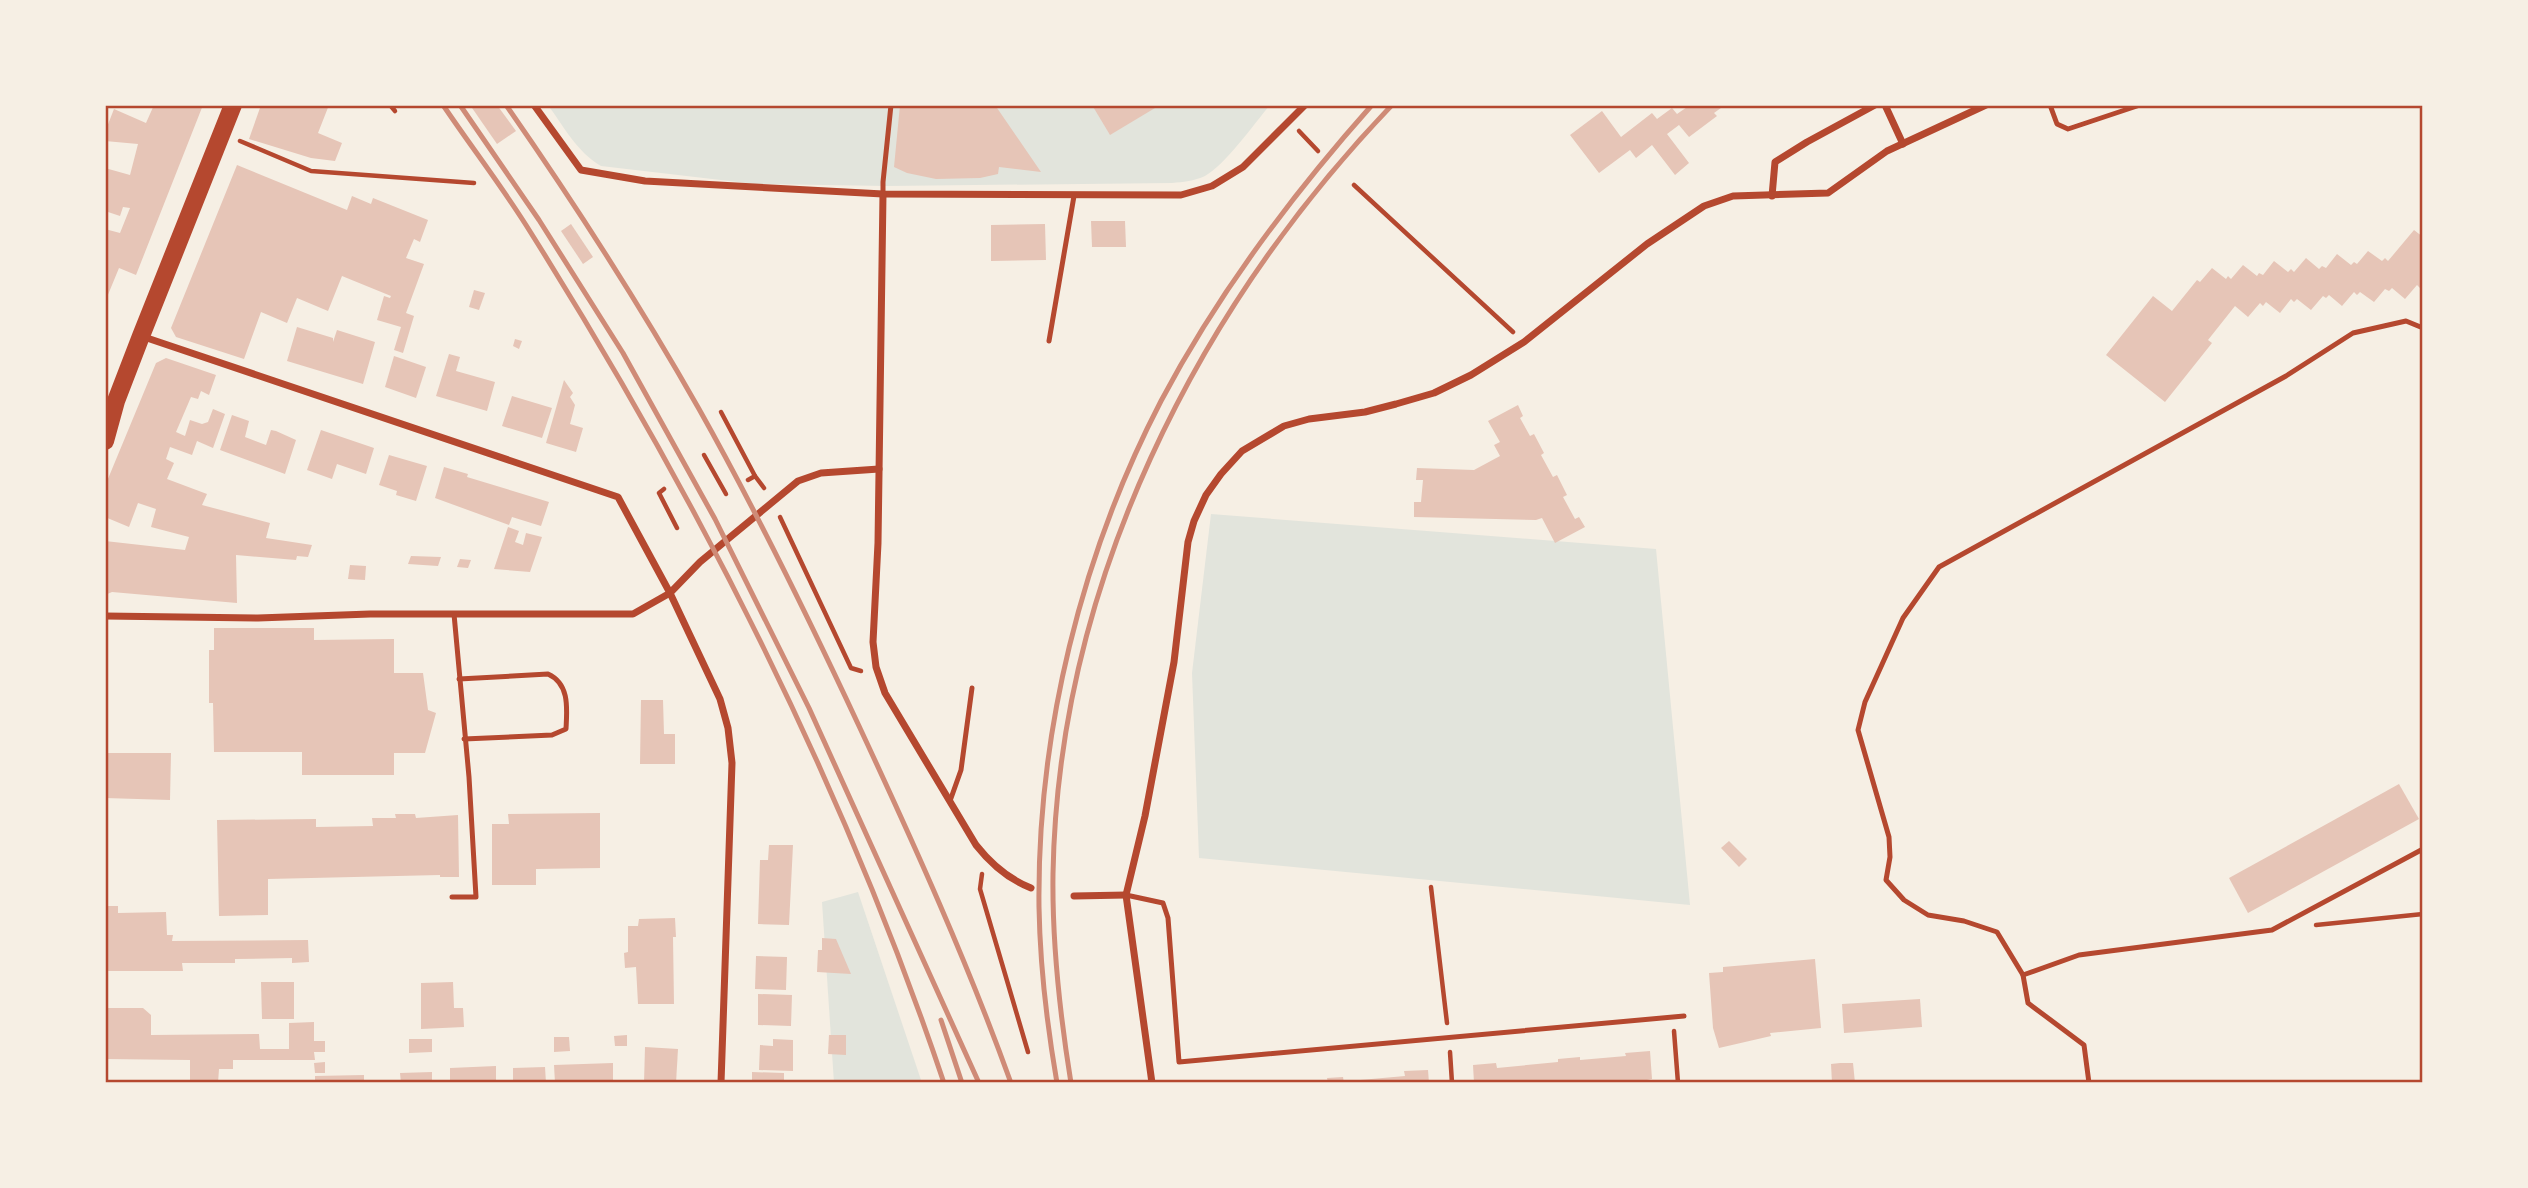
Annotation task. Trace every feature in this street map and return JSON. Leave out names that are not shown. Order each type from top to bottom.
[{"type":"main road","points":[[105,442],[111,408],[233,105]]},
{"type":"street","points":[[534,105],[581,170],[645,181],[883,194],[1074,197],[1181,195],[1212,186],[1243,167],[1305,105]]},
{"type":"street","points":[[1772,196],[1776,162],[1875,105]]},
{"type":"street","points":[[1885,105],[1903,144]]},
{"type":"street","points":[[1152,1083],[1126,895],[1145,816],[1174,662],[1188,542],[1206,495],[1221,474],[1242,452],[1284,426],[1309,419],[1365,412],[1434,393],[1471,375],[1524,342],[1647,244],[1704,206],[1733,196],[1828,193],[1887,151],[1986,105]]},
{"type":"street","points":[[883,194],[879,469],[873,642],[876,667],[885,693],[988,859],[1015,881],[1031,888]]},
{"type":"street","points":[[141,336],[618,497],[670,593],[720,699],[729,740],[732,763],[721,1083]]},
{"type":"street","points":[[105,616],[258,618],[370,614],[633,614],[670,593],[700,562],[798,481],[821,473],[879,469]]},
{"type":"street","points":[[1074,896],[1126,895]]},
{"type":"lane","points":[[883,194],[891,105]]},
{"type":"lane","points":[[2050,105],[2057,124],[2068,129],[2140,105]]},
{"type":"lane","points":[[1049,341],[1074,197]]},
{"type":"lane","points":[[2089,1083],[2084,1045],[2028,1003],[2024,975],[1997,932],[1964,921],[1928,915],[1904,900],[1886,880],[1890,857],[1889,837],[1858,730],[1864,702],[1903,618],[1939,567],[2286,376],[2353,333],[2406,321],[2423,328]]},
{"type":"lane","points":[[452,897],[476,897],[470,777],[458,679],[454,614]]},
{"type":"lane","points":[[458,679],[548,674],[556,677],[566,696],[566,729],[561,733],[464,739]]},
{"type":"lane","points":[[950,801],[961,770],[972,688]]},
{"type":"lane","points":[[2024,975],[2080,955],[2272,930],[2423,849]]},
{"type":"lane","points":[[1126,895],[1163,903],[1168,918],[1179,1062],[1684,1016]]},
{"type":"path","points":[[390,105],[395,111]]},
{"type":"path","points":[[1290,122],[1318,150]]},
{"type":"path","points":[[222,132],[311,172],[474,183]]},
{"type":"path","points":[[1354,185],[1524,342]]},
{"type":"path","points":[[721,412],[755,476],[772,501],[851,668],[879,677]]},
{"type":"path","points":[[704,455],[726,494]]},
{"type":"path","points":[[748,480],[755,476]]},
{"type":"path","points":[[664,489],[659,493],[677,528]]},
{"type":"path","points":[[988,859],[981,877],[980,889],[1028,1052]]},
{"type":"path","points":[[1431,887],[1452,1083]]},
{"type":"path","points":[[2313,926],[2423,914]]},
{"type":"path","points":[[1672,1017],[1678,1083]]},
{"type":"shaded area","points":[[548,105],[1270,105],[1213,171],[1193,180],[1172,183],[887,186],[755,184],[601,166],[578,146]]},
{"type":"shaded area","points":[[1211,514],[1656,549],[1690,905],[1199,858],[1192,673]]},
{"type":"shaded area","points":[[858,892],[922,1083],[834,1083],[822,902]]},
{"type":"building","points":[[154,105],[203,105],[136,275],[119,268],[105,302],[105,229],[120,233],[130,208],[123,207],[120,216],[105,211],[105,168],[130,175],[138,144],[105,141],[105,132],[114,109],[146,123]]},
{"type":"building","points":[[261,105],[329,105],[318,133],[342,143],[335,161],[311,158],[249,139]]},
{"type":"building","points":[[470,105],[497,105],[516,131],[497,144]]},
{"type":"building","points":[[900,105],[995,105],[1041,172],[999,167],[998,174],[980,178],[936,179],[907,173],[894,167]]},
{"type":"building","points":[[1092,105],[1160,105],[1110,135]]},
{"type":"building","points":[[1690,105],[1725,105],[1714,113],[1717,116],[1689,137],[1679,125],[1667,134],[1689,163],[1675,175],[1652,145],[1636,158],[1630,150],[1599,173],[1570,135],[1602,111],[1621,137],[1652,113],[1657,119],[1672,108],[1677,114]]},
{"type":"building","points":[[237,165],[347,210],[352,196],[371,204],[373,198],[428,220],[420,242],[414,239],[406,258],[424,264],[406,313],[414,316],[403,353],[394,350],[401,327],[377,320],[384,296],[391,296],[342,276],[328,311],[297,298],[287,323],[261,312],[244,359],[176,337],[171,328]]},
{"type":"building","points":[[1091,221],[1125,221],[1126,247],[1092,247]]},
{"type":"building","points":[[571,224],[593,257],[583,264],[561,231]]},
{"type":"building","points":[[1045,224],[1046,260],[991,261],[991,225]]},
{"type":"building","points":[[2414,230],[2423,237],[2423,284],[2420,288],[2417,285],[2405,299],[2392,288],[2389,291],[2385,289],[2374,302],[2360,292],[2357,295],[2354,292],[2342,306],[2329,295],[2326,298],[2323,296],[2311,310],[2297,299],[2294,302],[2291,299],[2280,313],[2266,302],[2263,306],[2260,303],[2248,317],[2235,306],[2208,340],[2212,343],[2165,402],[2106,355],[2153,296],[2172,311],[2197,280],[2200,282],[2212,268],[2226,279],[2228,276],[2231,279],[2243,265],[2257,276],[2259,273],[2263,275],[2274,261],[2288,272],[2291,269],[2294,272],[2306,258],[2319,269],[2322,266],[2326,268],[2337,254],[2351,265],[2354,262],[2357,264],[2368,251],[2382,261],[2385,258],[2388,261]]},
{"type":"building","points":[[474,290],[485,293],[479,310],[469,307]]},
{"type":"building","points":[[297,327],[333,338],[333,342],[337,330],[375,342],[363,384],[287,361]]},
{"type":"building","points":[[515,339],[522,341],[519,349],[513,346]]},
{"type":"building","points":[[449,354],[460,357],[456,371],[495,382],[487,411],[436,396]]},
{"type":"building","points":[[394,356],[426,367],[416,398],[385,387]]},
{"type":"building","points":[[166,358],[216,375],[209,395],[201,391],[198,399],[191,397],[176,432],[185,436],[190,420],[202,424],[208,422],[213,409],[225,414],[213,448],[197,441],[192,455],[170,447],[166,459],[174,463],[167,479],[207,494],[202,505],[270,523],[266,538],[312,545],[308,557],[297,556],[296,560],[236,555],[237,603],[112,592],[105,595],[105,541],[185,550],[189,537],[151,527],[156,509],[138,503],[129,527],[105,517],[105,486],[156,363]]},
{"type":"building","points":[[564,380],[573,393],[570,397],[575,405],[570,424],[583,428],[576,452],[546,443]]},
{"type":"building","points":[[512,396],[552,408],[542,438],[502,426]]},
{"type":"building","points":[[1518,405],[1523,416],[1520,418],[1530,436],[1534,434],[1553,477],[1557,475],[1567,495],[1563,497],[1575,519],[1579,517],[1585,527],[1555,543],[1542,518],[1414,517],[1414,502],[1421,502],[1423,480],[1416,480],[1417,468],[1474,470],[1500,456],[1494,445],[1500,442],[1488,421]]},
{"type":"building","points":[[232,415],[249,421],[245,437],[266,445],[271,430],[296,440],[285,474],[220,450]]},
{"type":"building","points":[[321,430],[374,448],[366,474],[337,464],[332,479],[307,470]]},
{"type":"building","points":[[389,455],[427,466],[416,501],[396,495],[397,491],[379,485]]},
{"type":"building","points":[[444,467],[468,474],[467,477],[549,502],[541,526],[512,517],[509,525],[435,498]]},
{"type":"building","points":[[508,527],[519,531],[515,542],[523,545],[526,533],[542,537],[530,572],[494,569]]},
{"type":"building","points":[[411,556],[441,557],[438,566],[408,564]]},
{"type":"building","points":[[460,559],[471,560],[468,568],[457,567]]},
{"type":"building","points":[[350,565],[366,566],[365,580],[348,579]]},
{"type":"building","points":[[214,628],[314,628],[314,640],[394,639],[394,673],[423,673],[428,710],[436,713],[425,753],[394,753],[394,775],[302,775],[302,752],[214,752],[213,703],[209,703],[209,650],[214,650]]},
{"type":"building","points":[[641,700],[663,700],[664,734],[675,734],[675,764],[640,764]]},
{"type":"building","points":[[105,753],[171,753],[170,800],[105,798]]},
{"type":"building","points":[[2399,784],[2419,819],[2248,913],[2229,878]]},
{"type":"building","points":[[600,813],[600,868],[536,869],[536,885],[492,885],[492,824],[509,824],[508,814]]},
{"type":"building","points":[[395,814],[415,814],[416,818],[458,815],[459,877],[440,875],[268,879],[268,915],[219,916],[217,820],[316,819],[316,827],[373,826],[372,818],[396,818]]},
{"type":"building","points":[[1729,841],[1747,859],[1739,867],[1721,848]]},
{"type":"building","points":[[769,845],[793,845],[789,925],[758,924],[760,860],[768,860]]},
{"type":"building","points":[[105,906],[118,906],[118,913],[166,912],[167,935],[173,935],[172,941],[308,940],[309,962],[292,963],[292,958],[235,959],[235,963],[182,963],[183,971],[105,971]]},
{"type":"building","points":[[675,918],[674,1004],[638,1004],[636,967],[625,968],[628,926],[638,926],[639,919]]},
{"type":"building","points":[[822,938],[836,939],[851,974],[817,972],[818,950],[822,950]]},
{"type":"building","points":[[756,956],[787,957],[786,990],[755,989]]},
{"type":"building","points":[[1815,959],[1821,1028],[1770,1033],[1771,1036],[1719,1048],[1713,1028],[1709,973],[1723,972],[1723,967]]},
{"type":"building","points":[[261,982],[294,982],[294,1019],[262,1019]]},
{"type":"building","points":[[453,982],[454,1008],[463,1008],[464,1027],[421,1029],[421,983]]},
{"type":"building","points":[[758,994],[792,995],[791,1026],[758,1025]]},
{"type":"building","points":[[1920,999],[1922,1027],[1844,1033],[1842,1004]]},
{"type":"building","points":[[105,1008],[143,1008],[151,1015],[151,1035],[259,1034],[260,1049],[289,1049],[289,1023],[314,1022],[314,1041],[325,1041],[325,1052],[314,1052],[315,1060],[233,1060],[233,1069],[219,1069],[218,1083],[161,1083],[190,1080],[190,1060],[105,1059]]},
{"type":"building","points":[[627,1035],[627,1046],[615,1046],[614,1036]]},
{"type":"building","points":[[829,1035],[846,1035],[846,1055],[828,1054]]},
{"type":"building","points":[[554,1037],[569,1037],[570,1051],[554,1052]]},
{"type":"building","points":[[409,1039],[432,1039],[432,1052],[409,1053]]},
{"type":"building","points":[[773,1039],[793,1040],[793,1071],[759,1070],[760,1045],[773,1046]]},
{"type":"building","points":[[645,1047],[678,1049],[676,1083],[644,1083]]},
{"type":"building","points":[[1650,1051],[1652,1079],[1647,1080],[1647,1083],[1474,1083],[1473,1065],[1496,1063],[1497,1068],[1558,1062],[1558,1059],[1626,1056],[1625,1053]]},
{"type":"building","points":[[325,1062],[325,1073],[315,1073],[314,1063]]},
{"type":"building","points":[[613,1063],[613,1083],[555,1083],[554,1065]]},
{"type":"building","points":[[1853,1063],[1855,1083],[1832,1083],[1831,1064]]},
{"type":"building","points":[[496,1066],[496,1083],[450,1083],[450,1068]]},
{"type":"building","points":[[545,1067],[546,1083],[513,1083],[513,1068]]},
{"type":"building","points":[[1428,1070],[1429,1083],[1349,1083],[1405,1076],[1404,1071]]},
{"type":"building","points":[[432,1072],[432,1083],[401,1083],[400,1073]]},
{"type":"building","points":[[752,1072],[784,1073],[784,1083],[752,1083]]},
{"type":"building","points":[[364,1075],[364,1083],[315,1083],[315,1076]]},
{"type":"building","points":[[1343,1077],[1344,1083],[1328,1083],[1327,1078]]},
{"type":"railway","points":[[443,105],[521,217],[593,334],[709,540],[763,646],[860,861],[904,971],[944,1083]]},
{"type":"railway","points":[[460,105],[539,220],[623,353],[715,519],[809,708],[979,1083]]},
{"type":"railway","points":[[506,105],[582,217],[654,332],[762,526],[920,859],[1011,1083]]},
{"type":"railway","points":[[1057,1083],[1041,951],[1040,842],[1056,711],[1069,647],[1087,583],[1133,460],[1183,361],[1231,284],[1285,210],[1372,105]]},
{"type":"railway","points":[[1071,1083],[1060,1005],[1054,927],[1053,874],[1061,766],[1080,661],[1111,558],[1150,458],[1199,363],[1257,271],[1321,185],[1392,105]]},
{"type":"railway","points":[[941,1020],[962,1083]]}]
